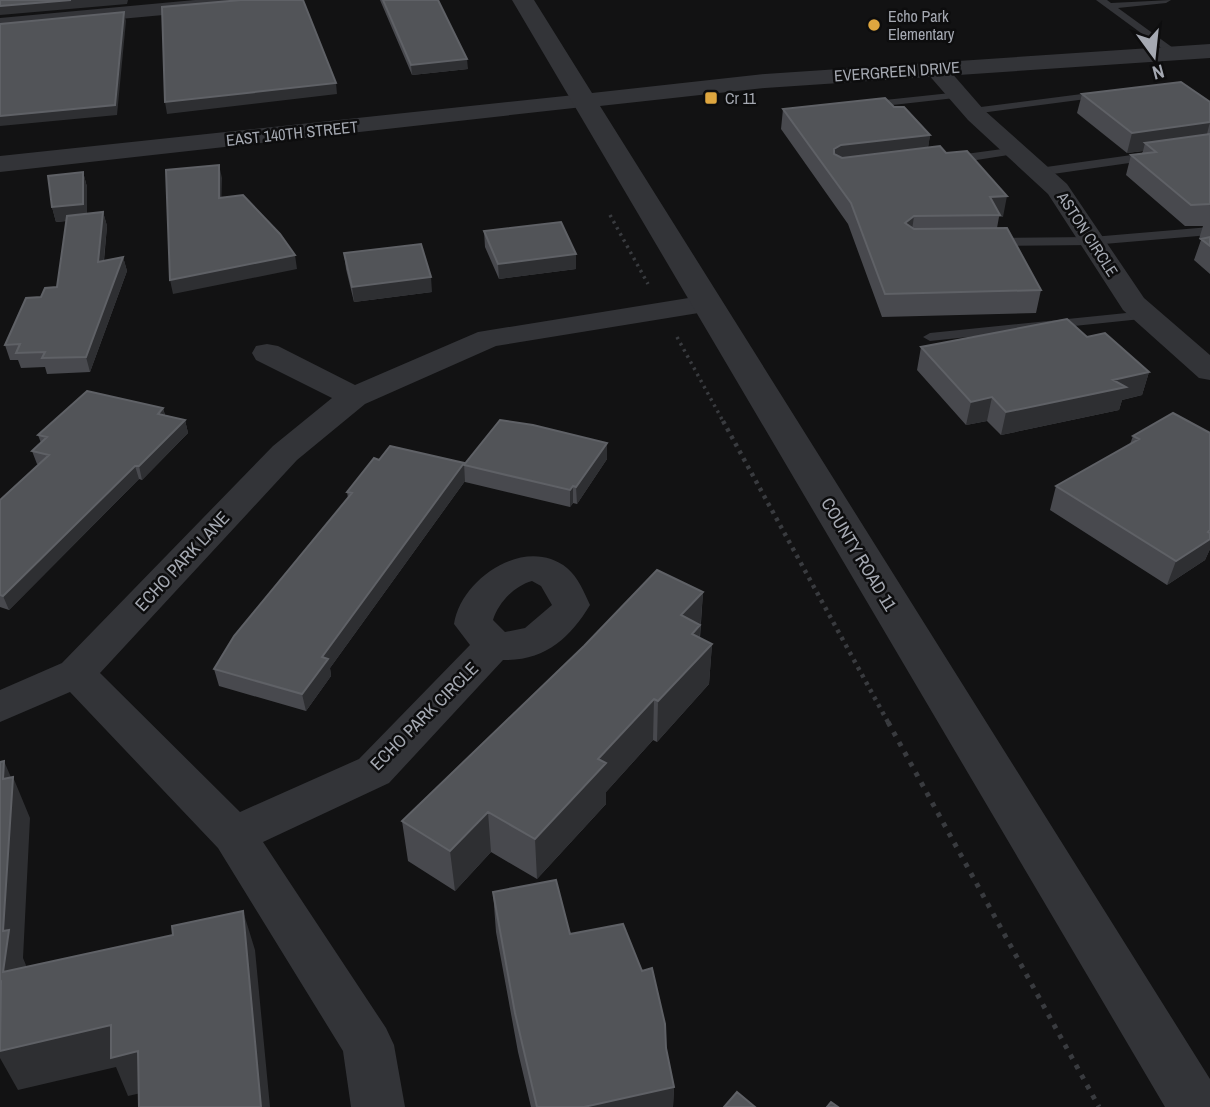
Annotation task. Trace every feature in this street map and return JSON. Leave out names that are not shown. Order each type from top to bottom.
[{"type":"street","points":[[0,24],[261,0]]},
{"type":"street","name":"COUNTY ROAD 11","points":[[523,0],[1196,1107]]},
{"type":"street","name":"EVERGREEN DRIVE","points":[[584,102],[765,81],[1210,51]]},
{"type":"street","name":"ASTON CIRCLE","points":[[935,68],[966,103],[1058,188],[1133,304],[1209,369]]},
{"type":"street","name":"EAST 140TH STREET","points":[[0,164],[584,102]]},
{"type":"street","name":"ECHO PARK LANE","points":[[0,707],[76,673],[285,453],[354,397],[489,338],[707,304]]},
{"type":"street","points":[[267,353],[354,397]]},
{"type":"street","name":"ECHO PARK CIRCLE","points":[[234,835],[374,771],[494,645]]},
{"type":"street","points":[[76,673],[234,835],[368,1045],[378,1107]]},
{"type":"lane","points":[[1106,3],[1166,0]]},
{"type":"lane","points":[[1106,3],[1175,53]]},
{"type":"lane","points":[[851,106],[966,103],[1111,93]]},
{"type":"lane","points":[[939,161],[1017,151]]},
{"type":"lane","points":[[1039,172],[1164,155]]},
{"type":"lane","points":[[975,242],[1092,241],[1210,231]]},
{"type":"lane","points":[[930,337],[1146,315]]},
{"type":"path","points":[[610,214],[1099,1107]]},
{"type":"building","points":[[0,0],[71,0],[0,6]]},
{"type":"building","points":[[241,0],[303,0],[336,83],[165,102],[162,7]]},
{"type":"building","points":[[383,0],[438,0],[467,59],[411,65]]},
{"type":"building","points":[[124,12],[115,105],[0,116],[0,24]]},
{"type":"building","points":[[1181,82],[1210,102],[1210,122],[1132,133],[1082,94]]},
{"type":"building","points":[[885,98],[894,107],[904,107],[930,135],[841,145],[834,149],[834,154],[842,158],[940,146],[946,153],[967,151],[1007,196],[990,197],[1000,215],[914,216],[905,223],[914,229],[1007,228],[1041,290],[885,294],[851,203],[783,109]]},
{"type":"building","points":[[1210,134],[1210,204],[1191,205],[1131,155],[1156,152],[1145,143]]},
{"type":"building","points":[[219,165],[219,198],[243,195],[280,234],[295,255],[170,280],[166,170]]},
{"type":"building","points":[[83,172],[83,204],[52,207],[48,176]]},
{"type":"building","points":[[103,212],[98,262],[123,257],[86,357],[42,358],[45,352],[16,353],[20,344],[5,345],[26,298],[41,297],[45,288],[57,287],[67,216]]},
{"type":"building","points":[[561,222],[576,254],[498,264],[484,231]]},
{"type":"building","points":[[1210,237],[1210,246],[1201,239]]},
{"type":"building","points":[[421,244],[431,277],[352,287],[344,253]]},
{"type":"building","points":[[1067,319],[1087,337],[1105,333],[1149,372],[1113,380],[1126,387],[1006,412],[992,397],[971,402],[921,347]]},
{"type":"building","points":[[87,391],[163,408],[158,414],[185,420],[3,596],[0,595],[0,500],[49,455],[32,451],[47,437],[38,435]]},
{"type":"building","points":[[1173,413],[1210,433],[1210,539],[1176,561],[1056,486],[1139,439],[1133,436]]},
{"type":"building","points":[[500,420],[607,443],[576,487],[573,486],[570,490],[464,465]]},
{"type":"building","points":[[390,446],[464,463],[322,657],[328,659],[302,694],[214,669],[234,636],[352,493],[347,492],[374,458],[379,460]]},
{"type":"building","points":[[657,570],[703,592],[681,615],[700,625],[692,634],[712,644],[658,701],[654,699],[598,759],[606,763],[535,839],[488,812],[450,851],[402,821],[584,646]]},
{"type":"building","points":[[4,761],[3,779],[13,777],[3,931],[9,930],[3,972],[173,935],[172,926],[243,911],[261,1107],[139,1107],[138,1051],[111,1058],[111,1025],[0,1051],[0,762]]},
{"type":"building","points":[[556,880],[570,934],[623,924],[642,971],[652,968],[665,1024],[666,1048],[674,1087],[584,1107],[537,1107],[515,1013],[493,892]]},
{"type":"building","points":[[737,1092],[755,1107],[724,1107]]},
{"type":"place","name":"Echo Park Elementary","points":[[874,25]]},
{"type":"place","name":"Cr 11","points":[[711,98]]}]
